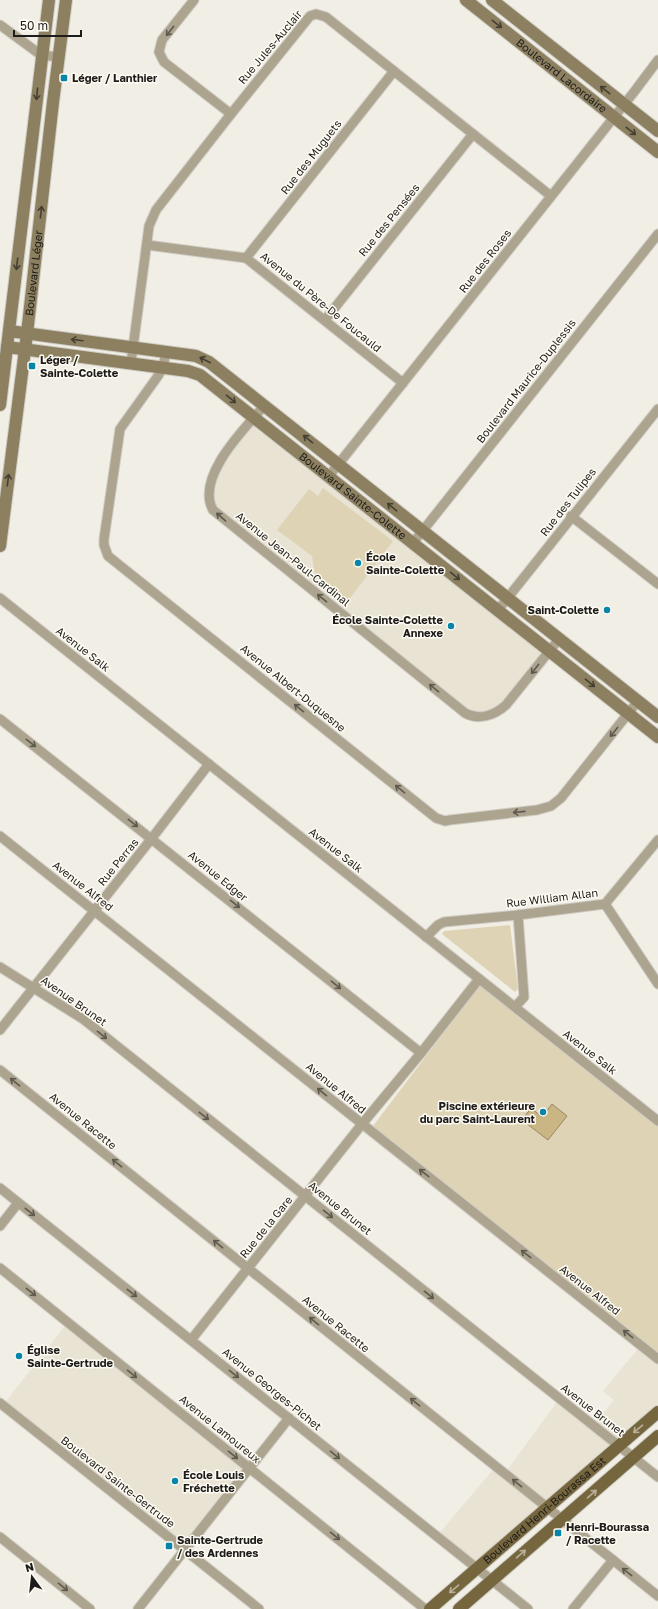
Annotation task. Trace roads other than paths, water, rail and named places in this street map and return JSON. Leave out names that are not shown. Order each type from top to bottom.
[{"type":"main road","name":"Boulevard Henri-Bourassa Est","points":[[430,1609],[658,1412]]},
{"type":"main road","name":"Boulevard Henri-Bourassa Est","points":[[459,1609],[658,1436]]},
{"type":"street","name":"Boulevard Léger","points":[[0,405],[41,55],[49,0]]},
{"type":"street","name":"Boulevard Léger","points":[[0,546],[27,334],[66,0]]},
{"type":"street","points":[[194,0],[162,40],[159,52],[164,62],[231,114]]},
{"type":"street","name":"Boulevard Lacordaire","points":[[466,0],[658,152]]},
{"type":"street","name":"Boulevard Lacordaire","points":[[492,0],[658,131]]},
{"type":"street","name":"Rue Jules-Auclair","points":[[131,363],[149,226],[156,210],[310,16],[316,14],[326,17],[551,196]]},
{"type":"street","points":[[0,25],[29,44],[41,55],[59,57]]},
{"type":"street","name":"Rue des Roses","points":[[329,476],[658,60]]},
{"type":"street","name":"Rue des Muguets","points":[[246,258],[394,71]]},
{"type":"street","name":"Rue des Pensées","points":[[325,320],[473,134]]},
{"type":"street","name":"Boulevard Maurice-Duplessis","points":[[414,543],[658,234]]},
{"type":"street","name":"Avenue du Père-De Foucauld","points":[[147,245],[246,258],[403,383]]},
{"type":"street","name":"Boulevard Sainte-Colette","points":[[9,331],[196,356],[209,362],[658,717]]},
{"type":"street","name":"Boulevard Sainte-Colette","points":[[7,347],[163,367],[188,371],[200,375],[658,737]]},
{"type":"street","name":"Avenue Albert-Duquesne","points":[[166,352],[163,367],[120,429],[104,539],[104,545],[108,556],[436,818],[450,820],[537,810],[551,806],[561,798],[638,701]]},
{"type":"street","name":"Avenue Jean-Paul-Cardinal","points":[[265,405],[223,458],[216,470],[210,493],[210,504],[214,510],[465,713],[475,716],[487,716],[498,712],[506,705],[559,639]]},
{"type":"street","name":"Rue des Tulipes","points":[[498,610],[658,409]]},
{"type":"street","points":[[572,516],[655,582],[658,571]]},
{"type":"street","name":"Avenue Salk","points":[[0,598],[658,1121]]},
{"type":"street","name":"Avenue Edger","points":[[0,718],[421,1053]]},
{"type":"street","name":"Rue Perras","points":[[0,1030],[209,764]]},
{"type":"street","name":"Avenue Alfred","points":[[0,836],[658,1359]]},
{"type":"street","name":"Rue William Allan","points":[[426,937],[438,924],[444,922],[518,915],[605,904],[658,840]]},
{"type":"street","points":[[605,904],[658,984]]},
{"type":"street","points":[[515,1007],[524,997],[518,915]]},
{"type":"street","name":"Avenue Brunet","points":[[0,967],[83,1019],[658,1478]]},
{"type":"street","name":"Rue de la Gare","points":[[191,1340],[479,979]]},
{"type":"street","name":"Avenue Racette","points":[[0,1070],[658,1596]]},
{"type":"street","name":"Avenue Georges-Pichet","points":[[0,1188],[528,1609]]},
{"type":"street","points":[[0,1226],[18,1203]]},
{"type":"street","name":"Avenue Lamoureux","points":[[0,1268],[425,1609]]},
{"type":"street","name":"Boulevard Sainte-Gertrude","points":[[0,1403],[259,1609]]},
{"type":"street","points":[[138,1609],[289,1418]]},
{"type":"street","points":[[0,1537],[90,1609]]},
{"type":"street","points":[[573,1609],[613,1560]]},
{"type":"place","name":"Léger / Lanthier","points":[[64,78]]},
{"type":"place","name":"Léger / Sainte-Colette","points":[[32,366]]},
{"type":"place","name":"École Sainte-Colette","points":[[358,563]]},
{"type":"place","name":"Saint-Colette","points":[[607,610]]},
{"type":"place","name":"École Sainte-Colette Annexe","points":[[451,626]]},
{"type":"place","name":"Piscine extérieure du parc Saint-Laurent","points":[[543,1112]]},
{"type":"place","name":"Église Sainte-Gertrude","points":[[19,1356]]},
{"type":"place","name":"École Louis Fréchette","points":[[175,1481]]},
{"type":"place","name":"Henri-Bourassa / Racette","points":[[558,1533]]},
{"type":"place","name":"Sainte-Gertrude / des Ardennes","points":[[169,1546]]}]
